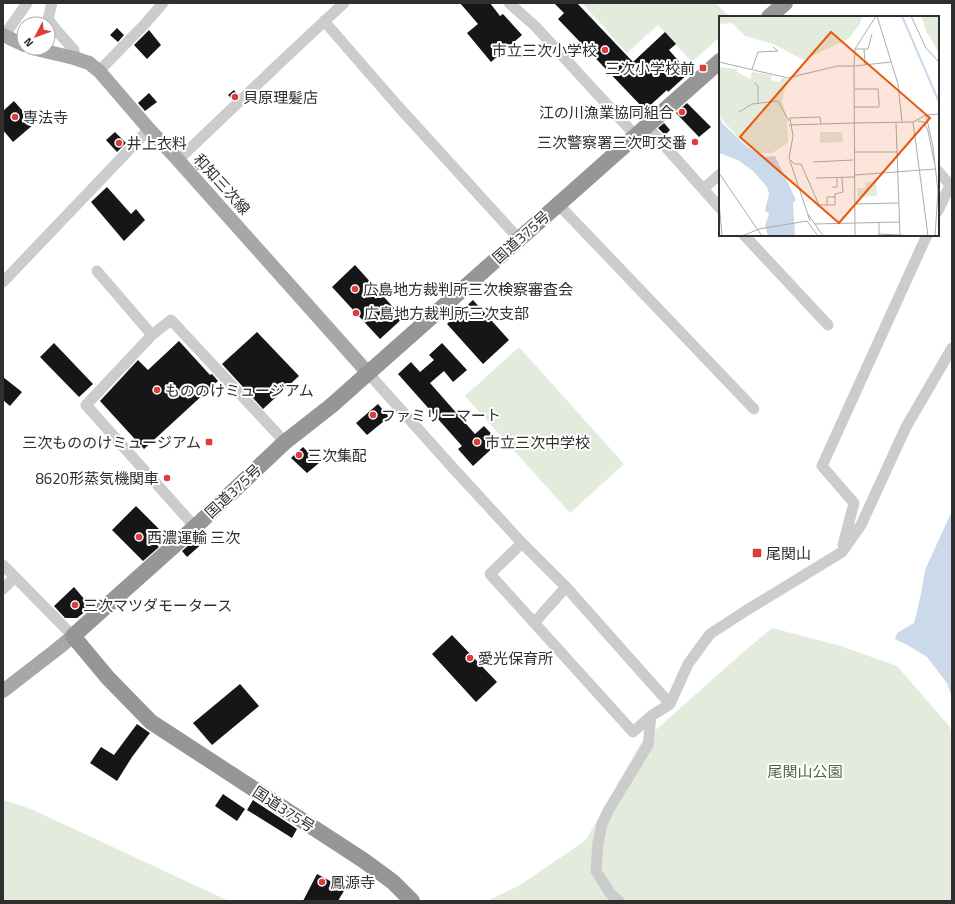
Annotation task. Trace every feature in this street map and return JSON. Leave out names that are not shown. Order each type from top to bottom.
[{"type":"highway","points":[[770,16],[785,3]]},
{"type":"highway","name":"国道375号","points":[[412,901],[393,882],[363,860],[151,722],[108,678],[73,636],[195,527],[285,442],[331,406],[719,61]]},
{"type":"main road","points":[[4,36],[16,41]]},
{"type":"main road","name":"和知三次線","points":[[56,54],[89,63],[99,71],[149,129],[368,373]]},
{"type":"main road","points":[[3,690],[73,636]]},
{"type":"street","points":[[4,36],[27,3]]},
{"type":"street","points":[[52,3],[48,19],[74,50],[74,58]]},
{"type":"street","points":[[99,71],[144,26],[163,3]]},
{"type":"street","points":[[178,160],[344,3]]},
{"type":"street","points":[[510,3],[536,26],[703,189],[719,207]]},
{"type":"street","points":[[324,21],[397,105],[519,239]]},
{"type":"street","points":[[3,282],[149,129]]},
{"type":"street","points":[[939,172],[950,185],[939,210]]},
{"type":"street","points":[[703,189],[719,175]]},
{"type":"street","points":[[558,204],[754,409]]},
{"type":"street","points":[[745,236],[828,326]]},
{"type":"street","points":[[842,552],[854,503],[822,466],[927,236]]},
{"type":"street","points":[[97,271],[152,335]]},
{"type":"street","points":[[195,527],[86,405],[152,335],[171,320],[285,442]]},
{"type":"street","points":[[522,543],[490,574],[633,732],[651,716],[670,704],[688,664],[710,634],[842,552],[861,525],[906,427],[952,348]]},
{"type":"street","points":[[368,373],[522,543],[566,587],[670,704]]},
{"type":"street","points":[[3,565],[73,636]]},
{"type":"street","points":[[3,590],[15,577]]},
{"type":"street","points":[[534,622],[566,587]]},
{"type":"street","points":[[619,901],[610,893],[596,871],[598,843],[602,824],[608,811],[648,746],[651,716]]},
{"type":"green space","points":[[582,3],[716,3],[728,16],[719,16],[719,38],[692,62],[658,25],[627,53]]},
{"type":"green space","points":[[519,347],[624,464],[570,513],[465,396]]},
{"type":"green space","name":"尾関山公園","points":[[772,628],[841,646],[897,666],[950,727],[952,741],[952,901],[487,901],[520,885],[586,840],[641,743]]},
{"type":"green space","points":[[3,800],[31,809],[229,901],[3,901]]},
{"type":"water","points":[[952,511],[952,698],[947,683],[927,657],[895,639],[897,633],[914,623],[925,570]]},
{"type":"building","points":[[460,3],[490,3],[500,16],[503,14],[522,35],[491,62],[467,33],[478,24]]},
{"type":"building","points":[[554,3],[577,3],[633,62],[665,32],[676,44],[669,50],[689,73],[645,110],[558,19],[564,13]]},
{"type":"building","points":[[117,28],[124,35],[118,42],[110,35]]},
{"type":"building","points":[[149,30],[161,45],[147,59],[134,45]]},
{"type":"building","points":[[234,90],[237,94],[232,99],[228,95]]},
{"type":"building","points":[[149,93],[157,102],[145,111],[138,103]]},
{"type":"building","name":"専法寺","points":[[14,101],[34,124],[13,142],[3,130],[3,111]]},
{"type":"building","points":[[687,103],[711,127],[699,137],[676,113]]},
{"type":"building","points":[[664,123],[670,130],[665,135],[658,128]]},
{"type":"building","points":[[115,132],[126,143],[117,152],[106,140]]},
{"type":"building","points":[[198,160],[203,166],[198,170],[193,164]]},
{"type":"building","points":[[107,187],[131,214],[136,209],[145,220],[124,241],[91,202]]},
{"type":"building","points":[[355,265],[403,318],[380,339],[332,287]]},
{"type":"building","points":[[473,300],[509,340],[483,364],[447,324]]},
{"type":"building","points":[[257,332],[299,376],[263,409],[222,364]]},
{"type":"building","name":"もののけミュージアム","points":[[179,341],[210,375],[212,374],[218,381],[144,449],[100,401],[138,360],[148,370]]},
{"type":"building","points":[[54,343],[93,384],[79,397],[40,357]]},
{"type":"building","points":[[442,343],[467,370],[453,382],[444,371],[430,383],[475,434],[484,426],[499,442],[473,466],[458,449],[462,446],[398,374],[411,362],[420,372],[434,360],[429,355]]},
{"type":"building","points":[[3,377],[22,392],[10,406],[3,400]]},
{"type":"building","points":[[378,404],[389,417],[367,435],[356,423]]},
{"type":"building","points":[[303,447],[319,463],[307,473],[291,458]]},
{"type":"building","name":"西濃運輸 三次","points":[[136,506],[163,533],[154,542],[159,547],[143,561],[112,530]]},
{"type":"building","points":[[199,536],[204,542],[187,557],[182,551]]},
{"type":"building","points":[[74,587],[91,607],[77,618],[65,618],[54,606]]},
{"type":"building","points":[[452,635],[497,682],[476,702],[432,654]]},
{"type":"building","points":[[240,684],[259,706],[212,745],[193,723]]},
{"type":"building","points":[[137,724],[150,733],[132,757],[117,781],[90,763],[101,747],[114,755]]},
{"type":"building","points":[[223,794],[245,809],[237,821],[215,806]]},
{"type":"building","points":[[253,800],[297,829],[292,838],[247,810]]},
{"type":"building","name":"鳳源寺","points":[[317,874],[345,889],[338,901],[303,901]]},
{"type":"place","name":"市立三次小学校","points":[[605,50]]},
{"type":"place","name":"三次小学校前","points":[[703,68]]},
{"type":"place","name":"貝原理髪店","points":[[235,97]]},
{"type":"place","name":"江の川漁業協同組合","points":[[682,112]]},
{"type":"place","name":"専法寺","points":[[15,117]]},
{"type":"place","name":"三次警察署三次町交番","points":[[695,142]]},
{"type":"place","name":"井上衣料","points":[[119,143]]},
{"type":"place","name":"広島地方裁判所三次検察審査会","points":[[355,289]]},
{"type":"place","name":"広島地方裁判所三次支部","points":[[356,313]]},
{"type":"place","name":"もののけミュージアム","points":[[157,390]]},
{"type":"place","name":"ファミリーマート","points":[[373,415]]},
{"type":"place","name":"三次もののけミュージアム","points":[[209,442]]},
{"type":"place","name":"市立三次中学校","points":[[477,442]]},
{"type":"place","name":"三次集配","points":[[299,455]]},
{"type":"place","name":"8620形蒸気機関車","points":[[167,478]]},
{"type":"place","name":"西濃運輸 三次","points":[[139,537]]},
{"type":"place","name":"尾関山","points":[[757,553]]},
{"type":"place","name":"三次マツダモータース","points":[[75,605]]},
{"type":"place","name":"愛光保育所","points":[[470,658]]},
{"type":"place","name":"鳳源寺","points":[[322,882]]}]
